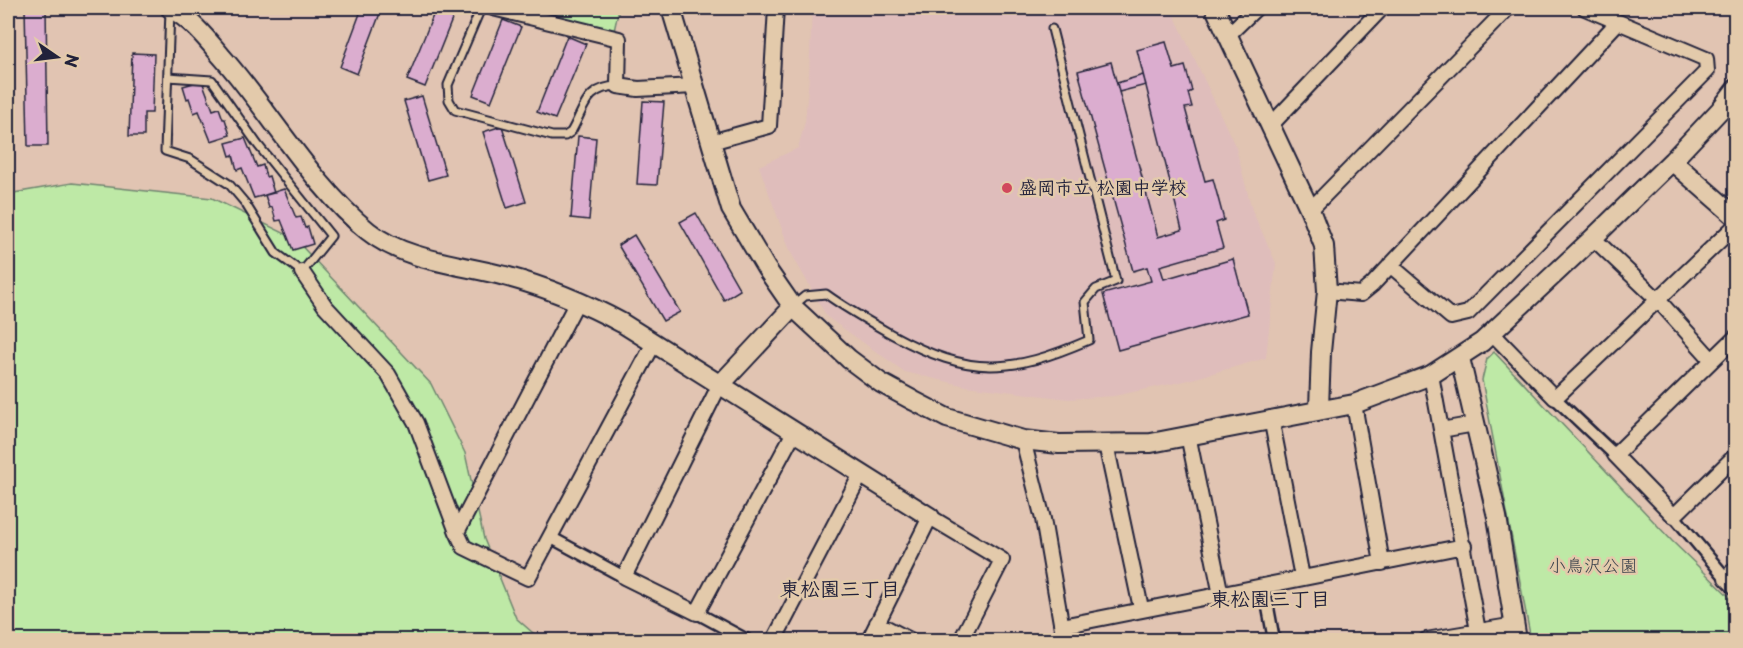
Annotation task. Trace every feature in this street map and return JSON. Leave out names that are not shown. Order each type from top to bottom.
[{"type":"street","points":[[170,8],[188,18],[196,27],[252,92],[328,189],[369,232],[399,250],[508,277],[578,300],[654,343],[719,386],[1002,560],[961,640]]},
{"type":"street","points":[[492,8],[619,39],[618,86],[638,89],[694,86]]},
{"type":"street","points":[[672,8],[731,209],[766,268],[793,307],[849,359],[881,383],[947,418],[1023,440],[1059,444],[1151,443],[1320,408],[1354,404],[1431,375],[1460,358],[1491,332],[1593,238],[1672,161],[1720,110],[1736,89]]},
{"type":"street","points":[[711,142],[769,126],[776,8]]},
{"type":"street","points":[[1215,8],[1271,124],[1324,246],[1327,291],[1321,352],[1320,408]]},
{"type":"street","points":[[1228,36],[1256,8]]},
{"type":"street","points":[[1271,124],[1382,8]]},
{"type":"street","points":[[1310,210],[1508,8]]},
{"type":"street","points":[[1390,265],[1451,316],[1468,313],[1707,71],[1706,59],[1585,8]]},
{"type":"street","points":[[1327,291],[1361,294],[1618,22]]},
{"type":"street","points":[[1672,161],[1736,217]]},
{"type":"street","points":[[1555,398],[1736,225]]},
{"type":"street","points":[[1593,238],[1658,300],[1712,360]]},
{"type":"street","points":[[302,272],[325,306],[388,374],[416,423],[464,547],[528,578],[654,343]]},
{"type":"street","points":[[457,532],[578,300]]},
{"type":"street","points":[[624,577],[719,386],[793,307]]},
{"type":"street","points":[[1491,332],[1615,455],[1732,578]]},
{"type":"street","points":[[1615,455],[1736,337]]},
{"type":"street","points":[[1426,640],[1453,638],[1478,631],[1516,633],[1497,517],[1460,358]]},
{"type":"street","points":[[1431,375],[1478,631]]},
{"type":"street","points":[[1354,404],[1382,563]]},
{"type":"street","points":[[1271,418],[1302,577]]},
{"type":"street","points":[[1441,430],[1475,424]]},
{"type":"street","points":[[697,613],[794,432]]},
{"type":"street","points":[[1188,435],[1221,595]]},
{"type":"street","points":[[1023,440],[1043,519],[1064,640]]},
{"type":"street","points":[[1106,444],[1141,608]]},
{"type":"street","points":[[1674,516],[1736,455]]},
{"type":"street","points":[[774,640],[861,474]]},
{"type":"street","points":[[868,640],[930,517]]},
{"type":"street","points":[[550,537],[747,640]]},
{"type":"street","points":[[1062,626],[1141,608],[1221,595],[1464,546]]},
{"type":"street","points":[[1264,586],[1274,640]]},
{"type":"street","points":[[877,623],[910,640]]},
{"type":"lane","points":[[168,77],[212,80],[258,145],[331,236],[302,272],[276,254],[245,203],[229,184],[190,159],[165,151],[170,8]]},
{"type":"lane","points":[[481,8],[448,85],[449,100],[455,110],[552,136],[565,136],[571,132],[592,92],[601,87],[618,86]]},
{"type":"lane","points":[[793,307],[805,296],[826,294],[849,311],[933,356],[976,367],[1002,366],[1046,359],[1089,340],[1085,302],[1096,289],[1116,281],[1052,29]]},
{"type":"shaded area","name":"盛岡市立 松園中学校","points":[[812,8],[1171,8],[1236,148],[1252,210],[1276,263],[1266,358],[1185,381],[1114,396],[1068,399],[966,386],[905,372],[827,317],[790,251],[759,166],[798,148],[805,122]]},
{"type":"green space","points":[[540,8],[619,8],[614,31],[539,13]]},
{"type":"green space","points":[[72,183],[212,198],[294,238],[431,384],[465,453],[484,539],[516,618],[541,640],[8,640],[8,194]]},
{"type":"green space","name":"小鳥沢公園","points":[[1494,352],[1672,541],[1735,602],[1735,640],[1531,640],[1482,380],[1487,359]]},
{"type":"building","points":[[25,8],[46,8],[48,146],[28,146]]},
{"type":"building","points":[[362,8],[382,8],[357,74],[340,67]]},
{"type":"building","points":[[436,8],[455,12],[425,87],[407,80]]},
{"type":"building","points":[[503,20],[521,27],[491,102],[473,95]]},
{"type":"building","points":[[567,36],[586,44],[555,119],[537,112]]},
{"type":"building","points":[[1166,42],[1174,69],[1185,66],[1192,91],[1188,93],[1192,107],[1185,108],[1205,181],[1213,179],[1224,220],[1216,223],[1223,248],[1160,266],[1164,279],[1233,259],[1248,314],[1118,350],[1103,294],[1151,281],[1147,267],[1133,271],[1078,71],[1111,62],[1158,237],[1182,230],[1137,50]]},
{"type":"building","points":[[132,53],[154,54],[152,113],[144,113],[144,136],[129,136]]},
{"type":"building","points":[[1143,75],[1146,85],[1119,92],[1117,83]]},
{"type":"building","points":[[202,81],[213,110],[219,108],[230,135],[211,141],[199,111],[194,113],[183,86]]},
{"type":"building","points":[[422,96],[446,175],[428,180],[404,101]]},
{"type":"building","points":[[643,101],[664,102],[657,185],[637,184]]},
{"type":"building","points":[[502,126],[526,202],[507,208],[483,132]]},
{"type":"building","points":[[578,136],[596,138],[589,220],[571,218]]},
{"type":"building","points":[[245,138],[257,167],[263,165],[266,177],[269,176],[274,193],[254,198],[242,168],[237,170],[233,155],[230,156],[226,143]]},
{"type":"building","points":[[284,189],[296,218],[301,217],[305,228],[308,227],[313,244],[293,250],[281,220],[276,221],[272,207],[269,208],[265,195]]},
{"type":"building","points":[[696,213],[740,290],[724,300],[680,222]]},
{"type":"building","points":[[634,235],[680,312],[663,321],[618,245]]},
{"type":"place","name":"盛岡市立 松園中学校","points":[[1007,188]]},
{"type":"district","name":"東松園三丁目","points":[[840,589]]},
{"type":"district","name":"東松園三丁目","points":[[1270,599]]}]
